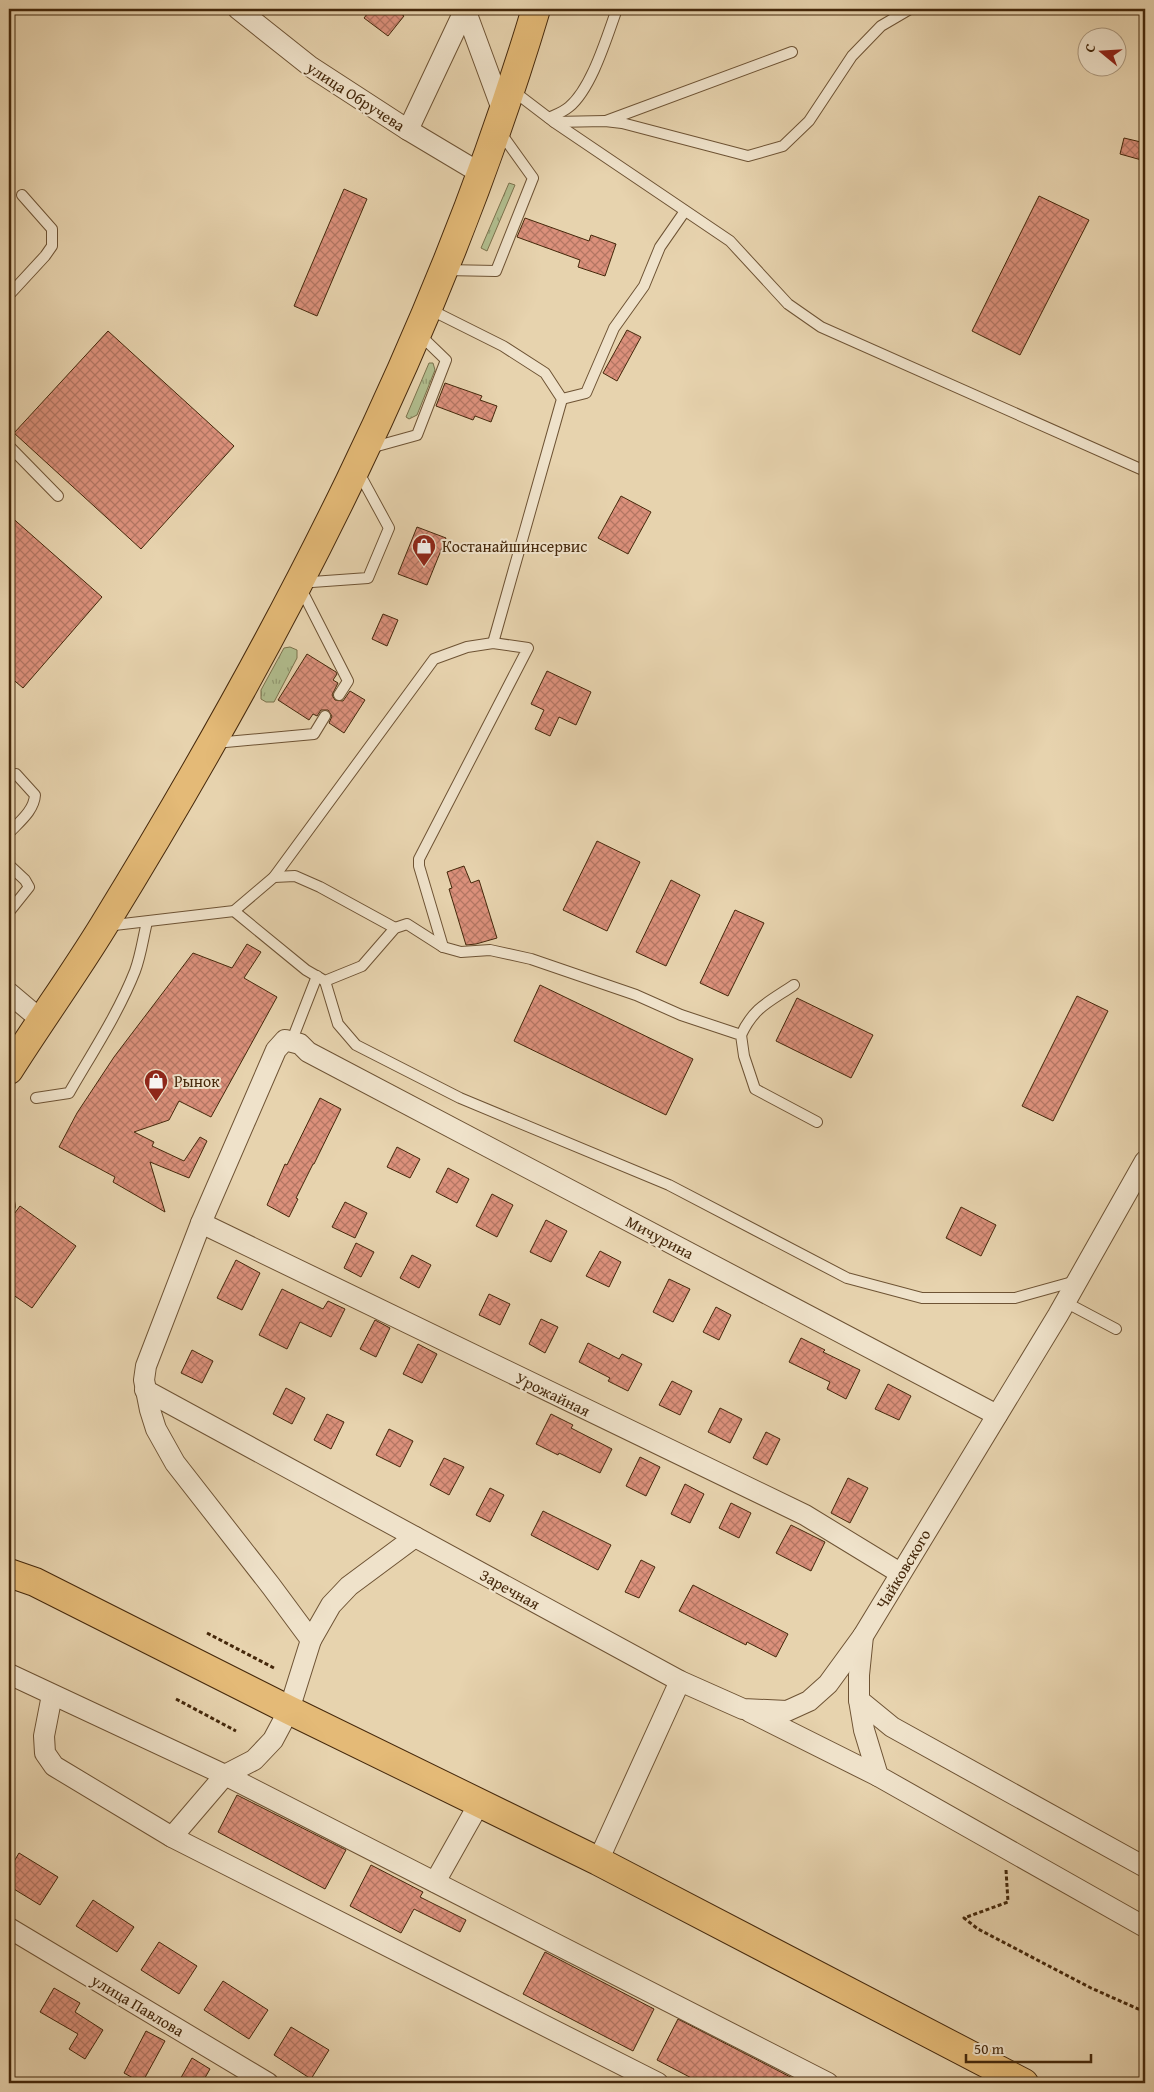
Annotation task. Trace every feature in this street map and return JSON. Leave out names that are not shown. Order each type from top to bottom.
[{"type":"highway","points":[[9,1070],[103,927],[212,744],[298,583],[360,458],[418,333],[444,270],[504,110],[536,9]]},
{"type":"highway","points":[[9,1561],[35,1582]]},
{"type":"highway","points":[[9,1573],[35,1582],[289,1710],[598,1860],[1024,2083]]},
{"type":"street","name":"улица Обручева","points":[[238,9],[311,67],[408,130],[480,173]]},
{"type":"street","points":[[408,130],[465,9]]},
{"type":"street","points":[[465,9],[504,110]]},
{"type":"street","points":[[9,993],[41,1020]]},
{"type":"street","points":[[292,1040],[280,1043],[276,1050],[201,1223],[146,1366],[145,1390],[156,1429],[175,1463],[271,1586],[310,1640]]},
{"type":"street","name":"Мичурина","points":[[292,1040],[324,1060],[996,1415]]},
{"type":"street","name":"Чайковского","points":[[878,1776],[864,1730],[859,1700],[859,1675],[863,1636],[1065,1302],[1145,1162]]},
{"type":"street","name":"Урожайная","points":[[201,1223],[805,1515],[900,1573]]},
{"type":"street","name":"Заречная","points":[[145,1390],[680,1681],[743,1709],[787,1711],[809,1701],[828,1684],[863,1636]]},
{"type":"street","points":[[172,1837],[226,1775],[254,1760],[273,1740],[289,1710],[310,1640],[331,1605],[349,1586],[414,1537]]},
{"type":"street","points":[[9,1674],[226,1775],[828,2083]]},
{"type":"street","points":[[598,1860],[680,1681]]},
{"type":"street","points":[[52,1695],[44,1736],[45,1753],[54,1766],[172,1837],[658,2083]]},
{"type":"street","points":[[859,1700],[892,1727],[1145,1867]]},
{"type":"street","points":[[743,1709],[878,1776],[1145,1927]]},
{"type":"street","points":[[435,1882],[480,1802]]},
{"type":"street","name":"улица Павлова","points":[[9,1928],[268,2083]]},
{"type":"lane","points":[[552,120],[581,95],[602,51],[617,9]]},
{"type":"lane","points":[[504,110],[552,120],[605,121],[622,124],[748,156],[783,146],[809,121],[852,56],[882,26],[910,9]]},
{"type":"lane","points":[[605,121],[792,52]]},
{"type":"lane","points":[[444,270],[496,271],[533,178],[504,110]]},
{"type":"lane","points":[[552,120],[730,241],[788,304],[820,327],[1145,471]]},
{"type":"lane","points":[[9,295],[52,246],[52,229],[22,195]]},
{"type":"lane","points":[[562,399],[586,393],[614,328],[644,286],[660,246],[685,211]]},
{"type":"lane","points":[[428,308],[503,346],[545,373],[562,399],[493,643]]},
{"type":"lane","points":[[339,695],[348,681],[298,583],[368,578],[389,528],[360,458],[417,435],[446,360],[418,333]]},
{"type":"lane","points":[[9,446],[58,496]]},
{"type":"lane","points":[[103,927],[234,911],[274,877],[434,659],[467,647],[493,643],[528,648],[419,859],[419,866],[443,947]]},
{"type":"lane","points":[[212,744],[314,734],[325,716]]},
{"type":"lane","points":[[9,833],[31,808],[35,795],[16,774]]},
{"type":"lane","points":[[9,865],[26,880],[28,887],[9,912]]},
{"type":"lane","points":[[274,877],[295,876],[320,887],[395,928]]},
{"type":"lane","points":[[234,911],[306,970],[321,979],[338,1024],[356,1045],[460,1098],[669,1185],[846,1278],[922,1298],[1015,1298],[1077,1281]]},
{"type":"lane","points":[[36,1098],[68,1094],[112,1019],[125,992],[136,968],[147,922]]},
{"type":"lane","points":[[292,1040],[321,979],[362,966],[395,928],[407,924],[443,947],[462,952],[490,950],[531,959],[636,995],[681,1015],[740,1035]]},
{"type":"lane","points":[[794,985],[749,1018],[740,1035],[744,1056],[755,1088],[817,1122]]},
{"type":"lane","points":[[9,1202],[9,1208]]},
{"type":"lane","points":[[1065,1302],[1116,1329]]},
{"type":"path","points":[[207,1633],[274,1668]]},
{"type":"path","points":[[176,1698],[236,1730]]},
{"type":"path","points":[[1006,1848],[1008,1902],[964,1918],[978,1929],[1090,1988],[1145,2012]]},
{"type":"green space","points":[[509,183],[515,185],[487,251],[481,248]]},
{"type":"green space","points":[[429,363],[433,363],[435,370],[417,415],[409,419],[406,417]]},
{"type":"green space","points":[[290,647],[297,650],[297,658],[274,702],[266,702],[261,699],[261,690],[284,648]]},
{"type":"building","points":[[371,9],[394,9],[404,16],[388,36],[364,18]]},
{"type":"building","points":[[1124,138],[1145,143],[1145,161],[1120,154]]},
{"type":"building","points":[[344,189],[367,199],[317,316],[294,306]]},
{"type":"building","points":[[1039,196],[1089,220],[1020,355],[972,331]]},
{"type":"building","points":[[525,218],[589,241],[591,235],[616,244],[605,276],[578,267],[580,260],[517,237]]},
{"type":"building","points":[[627,330],[641,337],[617,381],[603,373]]},
{"type":"building","points":[[108,331],[234,446],[141,549],[14,433]]},
{"type":"building","points":[[445,383],[482,396],[480,400],[497,406],[491,422],[475,416],[473,420],[436,406]]},
{"type":"building","points":[[621,496],[651,512],[628,554],[598,538]]},
{"type":"building","points":[[9,515],[102,597],[23,688],[9,676]]},
{"type":"building","points":[[417,527],[446,538],[427,585],[398,574]]},
{"type":"building","points":[[383,614],[398,620],[387,646],[372,639]]},
{"type":"building","points":[[307,654],[336,672],[337,674],[333,680],[338,683],[332,695],[335,700],[343,701],[350,691],[365,700],[344,733],[329,723],[332,716],[328,710],[321,710],[317,716],[313,714],[309,720],[278,700]]},
{"type":"building","points":[[547,671],[591,692],[576,725],[559,717],[550,736],[535,729],[544,710],[531,704]]},
{"type":"building","points":[[597,841],[640,862],[607,931],[563,910]]},
{"type":"building","points":[[464,866],[471,883],[479,880],[497,938],[466,945],[449,889],[452,888],[447,872]]},
{"type":"building","points":[[671,880],[700,895],[666,966],[636,952]]},
{"type":"building","points":[[735,910],[764,923],[728,996],[700,983]]},
{"type":"building","name":"Рынок","points":[[247,944],[261,952],[244,978],[277,997],[211,1117],[179,1101],[169,1120],[134,1132],[154,1142],[152,1146],[184,1161],[200,1137],[207,1141],[189,1178],[150,1162],[165,1212],[113,1182],[115,1177],[59,1147],[77,1113],[114,1057],[193,953],[232,968]]},
{"type":"building","points":[[540,985],[693,1059],[666,1115],[514,1041]]},
{"type":"building","points":[[1077,996],[1108,1011],[1053,1121],[1022,1106]]},
{"type":"building","points":[[797,998],[873,1035],[851,1078],[776,1041]]},
{"type":"building","points":[[320,1098],[341,1109],[296,1198],[298,1199],[289,1217],[267,1205],[285,1164],[287,1165]]},
{"type":"building","points":[[397,1147],[420,1159],[410,1178],[387,1167]]},
{"type":"building","points":[[448,1168],[469,1179],[457,1203],[436,1192]]},
{"type":"building","points":[[492,1194],[513,1205],[497,1237],[476,1226]]},
{"type":"building","points":[[345,1202],[367,1213],[355,1238],[332,1227]]},
{"type":"building","points":[[20,1206],[76,1246],[32,1308],[9,1292],[9,1221]]},
{"type":"building","points":[[961,1207],[996,1225],[981,1256],[946,1238]]},
{"type":"building","points":[[546,1220],[567,1231],[551,1262],[530,1252]]},
{"type":"building","points":[[356,1243],[374,1252],[361,1277],[344,1268]]},
{"type":"building","points":[[600,1251],[621,1262],[609,1287],[586,1276]]},
{"type":"building","points":[[412,1255],[431,1265],[419,1288],[400,1278]]},
{"type":"building","points":[[236,1260],[260,1273],[242,1310],[217,1298]]},
{"type":"building","points":[[669,1279],[690,1289],[673,1322],[653,1312]]},
{"type":"building","points":[[282,1289],[323,1309],[328,1301],[345,1309],[331,1337],[300,1322],[287,1349],[259,1335]]},
{"type":"building","points":[[489,1294],[510,1304],[500,1325],[479,1315]]},
{"type":"building","points":[[716,1307],[731,1315],[719,1340],[703,1332]]},
{"type":"building","points":[[541,1319],[558,1327],[545,1353],[529,1344]]},
{"type":"building","points":[[375,1320],[390,1328],[376,1357],[360,1349]]},
{"type":"building","points":[[801,1338],[825,1350],[823,1352],[860,1370],[846,1399],[827,1389],[830,1382],[789,1362]]},
{"type":"building","points":[[588,1343],[619,1359],[622,1354],[642,1364],[628,1391],[608,1381],[610,1378],[579,1362]]},
{"type":"building","points":[[418,1344],[437,1354],[422,1383],[403,1374]]},
{"type":"building","points":[[192,1350],[213,1361],[202,1383],[181,1373]]},
{"type":"building","points":[[672,1381],[692,1391],[680,1415],[659,1405]]},
{"type":"building","points":[[888,1384],[911,1396],[899,1420],[875,1409]]},
{"type":"building","points":[[286,1388],[305,1398],[292,1424],[273,1414]]},
{"type":"building","points":[[720,1408],[742,1419],[730,1443],[708,1432]]},
{"type":"building","points":[[327,1414],[344,1422],[331,1449],[314,1440]]},
{"type":"building","points":[[551,1414],[573,1425],[571,1428],[612,1449],[600,1473],[536,1444]]},
{"type":"building","points":[[389,1429],[413,1441],[400,1467],[376,1455]]},
{"type":"building","points":[[766,1432],[780,1439],[767,1465],[753,1458]]},
{"type":"building","points":[[640,1457],[660,1467],[646,1496],[626,1486]]},
{"type":"building","points":[[444,1458],[464,1467],[449,1495],[430,1485]]},
{"type":"building","points":[[848,1478],[868,1488],[850,1523],[831,1513]]},
{"type":"building","points":[[685,1484],[704,1494],[690,1523],[671,1514]]},
{"type":"building","points":[[490,1488],[504,1495],[490,1522],[476,1515]]},
{"type":"building","points":[[731,1503],[751,1513],[739,1538],[719,1528]]},
{"type":"building","points":[[543,1511],[611,1545],[598,1570],[531,1535]]},
{"type":"building","points":[[791,1525],[825,1542],[811,1571],[776,1553]]},
{"type":"building","points":[[641,1560],[655,1567],[639,1598],[625,1592]]},
{"type":"building","points":[[693,1585],[788,1634],[776,1657],[747,1642],[746,1645],[679,1611]]},
{"type":"building","points":[[237,1795],[346,1850],[325,1889],[218,1832]]},
{"type":"building","points":[[19,1853],[58,1877],[40,1905],[9,1886],[9,1870]]},
{"type":"building","points":[[371,1865],[423,1892],[420,1897],[466,1920],[460,1932],[414,1909],[401,1933],[350,1906]]},
{"type":"building","points":[[93,1900],[134,1927],[117,1952],[76,1926]]},
{"type":"building","points":[[159,1942],[197,1966],[179,1994],[141,1970]]},
{"type":"building","points":[[545,1952],[654,2009],[633,2051],[523,1994]]},
{"type":"building","points":[[223,1981],[268,2010],[249,2039],[204,2010]]},
{"type":"building","points":[[54,1988],[80,2003],[75,2012],[103,2030],[85,2059],[69,2049],[78,2034],[40,2012]]},
{"type":"building","points":[[678,2019],[802,2083],[701,2083],[657,2060]]},
{"type":"building","points":[[291,2027],[329,2050],[311,2079],[274,2055]]},
{"type":"building","points":[[146,2031],[165,2041],[142,2083],[124,2073]]},
{"type":"building","points":[[192,2058],[210,2069],[202,2083],[178,2083]]},
{"type":"place","name":"Костанайшинсервис","points":[[424,567]]},
{"type":"place","name":"Рынок","points":[[156,1102]]}]
